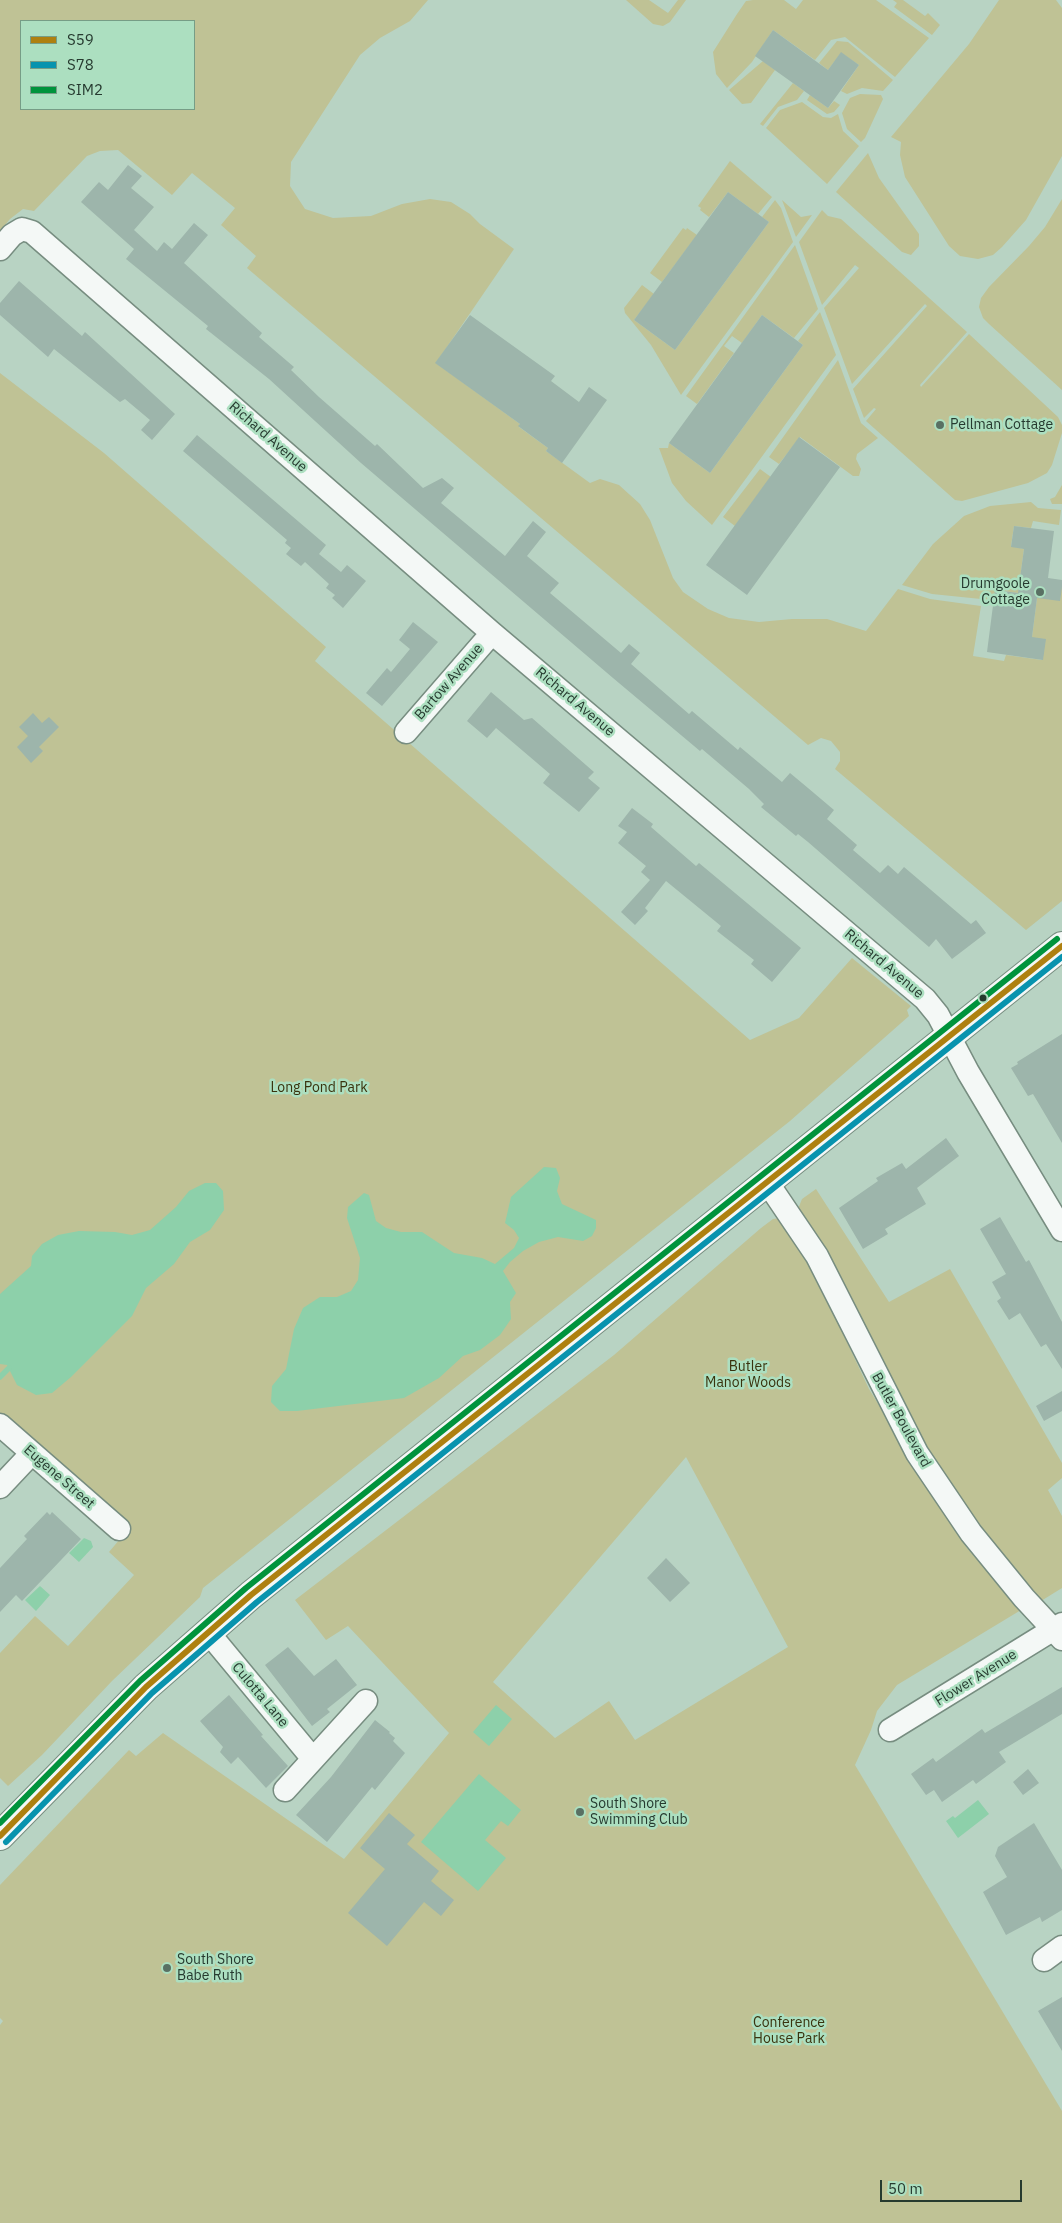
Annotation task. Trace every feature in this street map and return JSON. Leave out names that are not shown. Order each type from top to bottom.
[{"type":"main road","points":[[0,1836],[146,1687],[278,1572],[1062,946]]},
{"type":"street","name":"Richard Avenue","points":[[0,249],[12,235],[22,229],[32,232],[492,633],[925,999],[934,1009],[968,1072],[1062,1230]]},
{"type":"street","name":"Bartow Avenue","points":[[406,732],[492,633]]},
{"type":"street","name":"Butler Boulevard","points":[[767,1182],[817,1256],[917,1453],[971,1533],[1024,1598],[1060,1631]]},
{"type":"street","name":"Eugene Street","points":[[0,1425],[119,1530]]},
{"type":"street","points":[[0,1487],[32,1453]]},
{"type":"street","name":"Flower Avenue","points":[[890,1730],[1060,1631]]},
{"type":"street","name":"Culotta Lane","points":[[207,1632],[313,1759]]},
{"type":"street","points":[[285,1790],[366,1701]]},
{"type":"street","points":[[1044,1960],[1062,1947]]},
{"type":"green space","points":[[0,0],[428,0],[410,21],[380,38],[360,55],[291,162],[290,186],[305,209],[333,218],[371,216],[402,204],[430,199],[451,202],[470,214],[480,224],[514,249],[436,363],[520,424],[519,427],[548,448],[546,451],[590,483],[600,479],[619,485],[640,504],[650,520],[673,578],[683,592],[708,609],[729,618],[759,622],[792,619],[827,619],[866,631],[898,589],[930,599],[981,606],[973,656],[1004,661],[1006,655],[1042,660],[1032,637],[1037,598],[1062,587],[1062,901],[1026,930],[835,769],[840,761],[840,752],[831,741],[821,738],[808,745],[247,268],[256,256],[221,225],[235,208],[192,173],[172,195],[118,150],[100,151],[87,156],[34,211],[23,209],[10,219],[0,231]]},
{"type":"green space","points":[[626,0],[649,0],[668,13],[678,0],[686,0],[670,22],[663,26],[653,24]]},
{"type":"green space","points":[[784,0],[796,9],[803,0],[876,0],[929,38],[895,77],[845,37],[831,40],[815,60],[773,30],[752,62],[727,88],[716,74],[713,52],[746,1]]},
{"type":"green space","points":[[893,0],[903,0],[925,16],[928,13],[940,25],[932,35],[894,7],[897,3]]},
{"type":"green space","points":[[999,0],[1056,0],[1062,8],[1062,156],[1026,220],[993,255],[978,259],[960,256],[949,246],[905,177],[900,155],[901,142],[891,137],[969,44]]},
{"type":"green space","points":[[837,41],[848,42],[893,80],[883,91],[862,88],[847,94],[841,91],[859,65],[841,53],[828,70],[819,63]]},
{"type":"green space","points":[[763,61],[775,70],[751,103],[742,104],[729,90]]},
{"type":"green space","points":[[793,83],[804,91],[797,100],[778,107],[763,126],[760,124]]},
{"type":"green space","points":[[860,94],[881,95],[883,99],[865,138],[861,142],[847,129],[842,113],[850,98]]},
{"type":"green space","points":[[810,95],[828,108],[834,101],[840,105],[834,112],[827,114],[807,100]]},
{"type":"green space","points":[[802,102],[823,117],[831,118],[838,114],[843,131],[859,146],[827,184],[766,128],[780,110]]},
{"type":"green space","points":[[868,153],[879,178],[919,234],[919,246],[911,255],[902,252],[836,192]]},
{"type":"green space","points":[[730,161],[772,197],[758,214],[728,192],[709,217],[700,210],[701,208],[698,206]]},
{"type":"green space","points":[[1062,199],[1062,390],[983,318],[979,307],[981,298],[989,287],[1045,227]]},
{"type":"green space","points":[[775,200],[781,208],[793,242],[681,395],[651,345],[625,313],[624,308],[642,285],[654,294],[634,320],[675,350],[769,222],[762,217]]},
{"type":"green space","points":[[782,200],[801,217],[812,215],[796,237]]},
{"type":"green space","points":[[822,210],[828,216],[841,219],[967,332],[920,385],[921,387],[969,334],[1058,417],[1062,425],[1062,433],[1052,465],[1047,473],[1028,483],[962,501],[955,500],[866,421],[876,409],[874,408],[864,418],[853,389],[927,306],[925,304],[852,384],[824,308],[859,268],[855,265],[822,305],[799,242]]},
{"type":"green space","points":[[683,228],[686,230],[687,228],[697,235],[662,282],[650,273]]},
{"type":"green space","points":[[795,245],[818,309],[794,338],[762,315],[742,343],[732,336],[724,346],[734,353],[697,404],[686,396]]},
{"type":"green space","points":[[820,312],[836,355],[712,525],[686,501],[672,483],[659,448],[668,448],[669,443],[710,473],[803,345],[798,341]]},
{"type":"green space","points":[[838,360],[861,423],[878,438],[857,454],[856,459],[861,469],[859,476],[853,476],[800,437],[779,464],[769,457]]},
{"type":"green space","name":"Long Pond Park","points":[[0,373],[104,453],[326,647],[315,661],[750,1040],[799,1018],[852,958],[911,1006],[907,1010],[909,1016],[790,1121],[203,1588],[200,1597],[112,1681],[42,1755],[8,1786],[0,1778],[0,1653],[35,1616],[68,1646],[134,1575],[109,1552],[131,1526],[0,1413]]},
{"type":"green space","points":[[760,469],[771,477],[735,526],[723,517]]},
{"type":"green space","points":[[1062,485],[1062,504],[1052,504],[1050,499],[1055,497]]},
{"type":"green space","points":[[1031,502],[1038,508],[1061,510],[1059,525],[1033,521],[1031,528],[1014,526],[1011,546],[1024,549],[1018,593],[995,590],[994,600],[932,594],[902,585],[933,544],[964,516],[990,506]]},
{"type":"green space","points":[[816,1189],[889,1302],[950,1269],[1062,1463],[1062,1478],[1048,1490],[1062,1516],[1062,1588],[1041,1601],[1026,1589],[951,1493],[798,1209],[802,1199]]},
{"type":"green space","points":[[780,1218],[787,1223],[825,1295],[869,1389],[967,1548],[1021,1610],[897,1685],[877,1711],[871,1730],[855,1765],[1062,2111],[1062,2223],[0,2223],[0,2025],[3,2021],[0,2018],[0,1885],[129,1750],[136,1756],[163,1733],[344,1859],[449,1733],[348,1626],[326,1640],[295,1600],[614,1355],[773,1219]],"holes":[[[686,1457],[788,1647],[635,1740],[609,1701],[555,1738],[493,1682]]]},
{"type":"shaded area","points":[[544,1167],[556,1168],[560,1178],[557,1191],[562,1204],[596,1220],[596,1228],[592,1236],[583,1241],[558,1237],[539,1242],[523,1251],[510,1262],[503,1271],[516,1293],[510,1302],[511,1319],[500,1335],[480,1350],[463,1356],[439,1378],[404,1398],[297,1411],[280,1411],[271,1402],[272,1386],[286,1369],[294,1329],[303,1308],[320,1297],[337,1297],[351,1291],[358,1280],[360,1258],[347,1218],[348,1207],[364,1193],[369,1195],[376,1221],[386,1228],[401,1232],[422,1232],[454,1253],[482,1258],[495,1264],[514,1248],[519,1238],[514,1230],[505,1223],[511,1197]]},
{"type":"shaded area","points":[[205,1183],[216,1183],[223,1191],[224,1210],[210,1230],[190,1242],[174,1264],[146,1288],[132,1316],[71,1377],[52,1393],[36,1395],[17,1385],[7,1365],[0,1364],[0,1294],[31,1266],[32,1256],[42,1244],[58,1235],[79,1231],[115,1232],[132,1235],[150,1230],[176,1207],[189,1191]]},
{"type":"shaded area","points":[[84,1538],[91,1541],[93,1547],[79,1562],[69,1553]]},
{"type":"shaded area","points":[[40,1586],[50,1595],[36,1611],[25,1600]]},
{"type":"shaded area","points":[[496,1705],[512,1719],[489,1746],[473,1732]]},
{"type":"shaded area","points":[[479,1774],[521,1810],[508,1826],[501,1821],[485,1840],[506,1858],[478,1891],[421,1842]]},
{"type":"shaded area","points":[[978,1800],[989,1814],[958,1838],[946,1821],[953,1816],[955,1818]]},
{"type":"building","points":[[773,30],[828,70],[841,52],[859,65],[828,108],[755,56]]},
{"type":"building","points":[[128,165],[142,176],[131,188],[154,207],[134,230],[157,251],[164,242],[172,249],[194,223],[208,235],[184,263],[262,333],[259,337],[294,367],[291,370],[319,397],[375,446],[377,444],[423,488],[442,478],[454,488],[441,503],[505,556],[533,521],[546,532],[527,556],[559,583],[550,593],[621,653],[629,644],[640,653],[631,664],[689,714],[692,711],[738,750],[740,747],[782,782],[790,773],[834,810],[827,819],[857,845],[853,850],[880,873],[888,865],[898,874],[904,867],[971,924],[976,920],[986,933],[952,959],[936,939],[929,947],[808,842],[798,834],[796,836],[761,807],[764,804],[749,789],[702,749],[700,751],[613,678],[361,463],[269,379],[206,329],[208,326],[126,259],[134,249],[81,202],[99,182],[108,190]]},
{"type":"building","points":[[728,192],[769,222],[675,350],[634,320]]},
{"type":"building","points":[[19,281],[82,336],[85,332],[175,414],[152,440],[141,430],[150,420],[125,399],[120,402],[54,349],[48,357],[0,315],[0,303]]},
{"type":"building","points":[[470,315],[555,376],[551,381],[579,402],[589,387],[607,400],[562,463],[546,451],[548,448],[518,426],[520,424],[435,363]]},
{"type":"building","points":[[762,315],[803,345],[710,473],[669,443]]},
{"type":"building","points":[[197,435],[326,545],[319,554],[341,572],[347,565],[366,581],[343,608],[332,598],[335,595],[326,588],[329,584],[305,562],[301,566],[286,554],[291,548],[285,543],[287,540],[183,451]]},
{"type":"building","points":[[799,437],[840,467],[747,595],[706,565]]},
{"type":"building","name":"Drumgoole Cottage","points":[[1014,526],[1054,531],[1048,578],[1062,580],[1060,601],[1037,598],[1032,637],[1046,639],[1043,660],[987,652],[995,590],[1018,593],[1024,549],[1011,547]]},
{"type":"building","points":[[413,622],[438,642],[382,706],[366,693],[387,668],[391,672],[410,649],[399,640]]},
{"type":"building","points":[[491,692],[524,720],[532,718],[594,772],[588,778],[600,788],[579,812],[543,783],[550,774],[496,728],[487,738],[467,721]]},
{"type":"building","points":[[33,713],[42,723],[49,717],[59,727],[39,747],[43,751],[31,763],[17,747],[28,736],[19,727]]},
{"type":"building","points":[[632,808],[653,824],[651,827],[696,866],[699,863],[801,948],[772,982],[751,964],[754,960],[717,931],[721,926],[666,881],[645,908],[648,911],[635,925],[621,912],[650,880],[641,872],[646,866],[618,843],[627,832],[618,826]]},
{"type":"building","points":[[1062,1034],[1062,1143],[1033,1094],[1028,1096],[1011,1068],[1018,1064],[1017,1062]]},
{"type":"building","points":[[946,1138],[959,1156],[917,1188],[926,1204],[885,1229],[888,1234],[863,1249],[839,1208],[878,1181],[876,1178],[902,1163],[906,1169]]},
{"type":"building","points":[[1000,1217],[1026,1262],[1029,1260],[1062,1322],[1062,1369],[1046,1344],[1041,1347],[1020,1313],[1009,1320],[997,1301],[1001,1298],[992,1282],[1006,1274],[980,1229]]},
{"type":"building","points":[[1062,1391],[1062,1411],[1044,1421],[1036,1406]]},
{"type":"building","points":[[47,1512],[50,1515],[52,1512],[81,1539],[22,1601],[16,1595],[0,1612],[0,1568],[27,1539],[24,1536]]},
{"type":"building","points":[[666,1558],[690,1583],[670,1602],[647,1578]]},
{"type":"building","points":[[288,1647],[314,1676],[336,1659],[357,1685],[327,1709],[330,1712],[312,1726],[265,1665]]},
{"type":"building","points":[[1062,1687],[1062,1714],[999,1752],[1006,1762],[976,1784],[973,1780],[942,1802],[934,1790],[926,1795],[911,1774],[933,1758],[936,1762],[982,1729],[985,1733]]},
{"type":"building","points":[[229,1695],[263,1735],[261,1736],[288,1766],[266,1788],[238,1757],[231,1764],[220,1752],[223,1747],[200,1721]]},
{"type":"building","points":[[375,1720],[390,1732],[395,1738],[393,1741],[405,1753],[375,1790],[372,1787],[327,1842],[296,1815],[331,1777]]},
{"type":"building","points":[[1028,1769],[1039,1783],[1023,1795],[1013,1782]]},
{"type":"building","points":[[389,1813],[415,1835],[407,1844],[439,1871],[431,1881],[454,1900],[441,1916],[424,1902],[387,1946],[348,1913],[385,1869],[360,1848]]},
{"type":"building","points":[[1034,1823],[1062,1870],[1062,1910],[1042,1922],[1040,1917],[1006,1935],[983,1892],[1007,1877],[995,1856],[998,1847]]},
{"type":"building","points":[[1062,1997],[1062,2051],[1038,2011]]},
{"type":"waterway","points":[[0,1377],[9,1368]]},
{"type":"transit line","name":"SIM2","points":[[0,1823],[140,1681],[246,1588],[1057,939]]},
{"type":"transit line","name":"S59","points":[[0,1836],[146,1687],[251,1595],[1062,946]]},
{"type":"transit line","name":"S78","points":[[6,1842],[152,1693],[257,1602],[1062,957]]},
{"type":"place","name":"Pellman Cottage","points":[[940,425]]},
{"type":"place","name":"Drumgoole Cottage","points":[[1040,592]]},
{"type":"place","name":"South Shore Swimming Club","points":[[580,1812]]},
{"type":"place","name":"South Shore Babe Ruth","points":[[167,1968]]},
{"type":"park label","name":"Butler Manor Woods","points":[[748,1375]]},
{"type":"park label","name":"Conference House Park","points":[[789,2032]]}]
